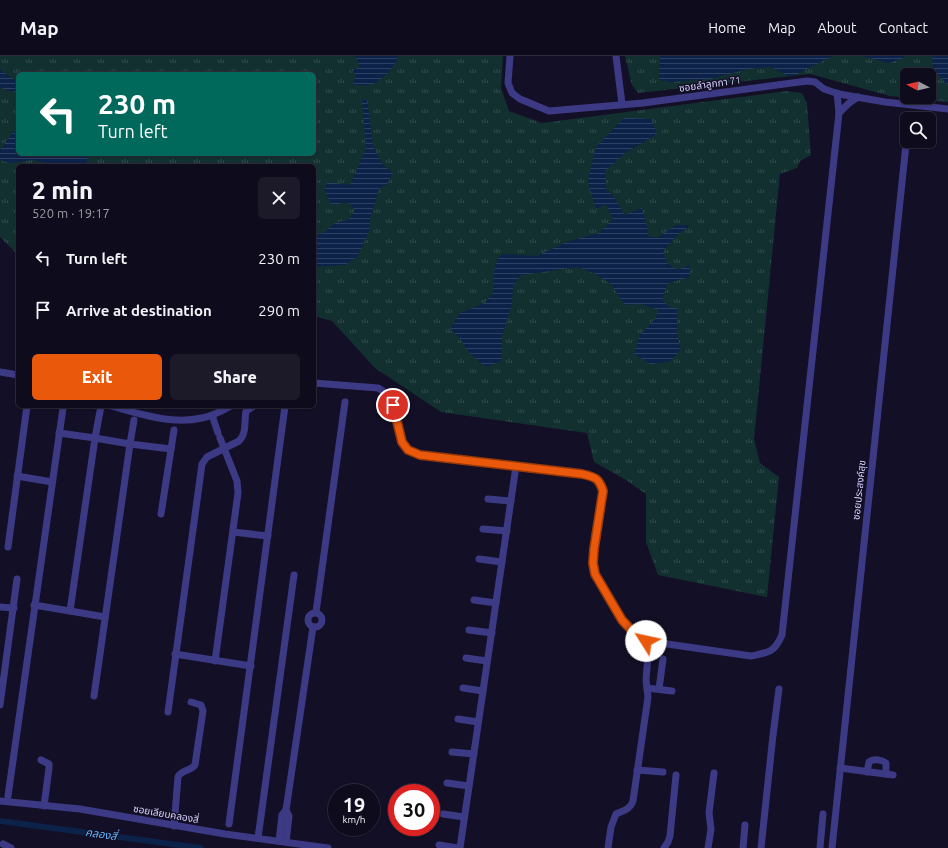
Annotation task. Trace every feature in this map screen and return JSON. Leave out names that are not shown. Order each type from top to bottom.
[{"type":"street","name":"ซอยลำลูกกา 71","points":[[510,56],[508,83],[512,93],[520,99],[549,111],[643,103],[807,81],[815,82],[824,89],[837,93],[885,102],[948,109]]},
{"type":"street","points":[[616,56],[622,104]]},
{"type":"street","points":[[316,383],[378,388],[385,391],[393,405],[402,442],[408,450],[420,455],[582,474],[594,477],[600,483],[603,491],[594,549],[593,563],[595,574],[622,620],[635,634],[646,641],[751,656],[766,653],[777,647],[782,635],[839,113],[837,93]]},
{"type":"street","points":[[839,113],[849,103],[858,97]]},
{"type":"street","name":"ซอยประสงค์สุข","points":[[832,848],[906,148]]},
{"type":"street","points":[[0,372],[16,375]]},
{"type":"street","points":[[316,612],[345,402]]},
{"type":"street","points":[[8,547],[27,408]]},
{"type":"street","points":[[8,796],[63,408]]},
{"type":"street","points":[[70,611],[101,408]]},
{"type":"street","points":[[119,408],[173,420],[203,418],[227,408]]},
{"type":"street","points":[[168,712],[202,464],[207,457],[243,438],[245,431],[246,411],[251,408]]},
{"type":"street","points":[[229,824],[285,408]]},
{"type":"street","points":[[212,415],[230,462],[237,486],[233,532],[214,661]]},
{"type":"street","points":[[94,696],[134,420]]},
{"type":"street","points":[[161,514],[174,430]]},
{"type":"street","points":[[59,433],[171,449]]},
{"type":"street","points":[[439,845],[459,848],[516,466]]},
{"type":"street","points":[[17,476],[52,482]]},
{"type":"street","points":[[488,498],[511,501]]},
{"type":"street","points":[[483,529],[507,531]]},
{"type":"street","points":[[233,532],[268,536]]},
{"type":"street","points":[[479,559],[502,562]]},
{"type":"street","points":[[258,838],[294,575]]},
{"type":"street","points":[[0,705],[2,674],[14,608],[17,579]]},
{"type":"street","points":[[474,600],[496,603]]},
{"type":"street","points":[[34,605],[105,617]]},
{"type":"street","points":[[0,607],[14,608]]},
{"type":"street","points":[[316,612],[321,615],[322,621],[319,626],[313,627],[308,623],[308,617],[312,613],[316,612]]},
{"type":"street","points":[[282,842],[289,816],[286,810],[313,627]]},
{"type":"street","points":[[469,630],[492,633]]},
{"type":"street","points":[[175,654],[251,666]]},
{"type":"street","points":[[608,848],[611,827],[616,814],[632,806],[635,793],[648,697],[646,680],[648,655]]},
{"type":"street","points":[[466,658],[488,661]]},
{"type":"street","points":[[659,689],[663,660]]},
{"type":"street","points":[[463,688],[483,691]]},
{"type":"street","points":[[647,688],[672,691]]},
{"type":"street","points":[[761,848],[779,689]]},
{"type":"street","points":[[174,826],[178,777],[180,774],[194,767],[195,765],[203,711],[201,705],[191,702]]},
{"type":"street","points":[[458,719],[478,722]]},
{"type":"street","points":[[452,752],[474,754]]},
{"type":"street","points":[[41,760],[47,762],[50,768],[44,806]]},
{"type":"street","points":[[840,768],[868,772],[890,775],[884,761],[876,760],[869,762],[868,772]]},
{"type":"street","points":[[637,770],[662,772]]},
{"type":"street","points":[[708,848],[711,828],[710,812],[714,773]]},
{"type":"street","points":[[664,848],[670,836],[676,775]]},
{"type":"street","points":[[447,783],[469,786]]},
{"type":"street","name":"ซอยเลียบคลองสี่","points":[[0,801],[80,809],[174,826],[328,848]]},
{"type":"street","points":[[443,814],[464,817]]},
{"type":"street","points":[[820,848],[824,814]]},
{"type":"street","points":[[743,848],[745,825]]},
{"type":"street","points":[[3,844],[11,848]]},
{"type":"green space","points":[[0,56],[503,56],[501,88],[509,111],[542,123],[787,91],[802,93],[807,103],[811,155],[800,161],[797,168],[780,174],[754,439],[760,463],[779,477],[767,597],[658,575],[646,542],[646,494],[626,480],[594,462],[587,433],[441,412],[375,368],[332,321],[316,317],[316,164],[16,164],[16,253],[0,237]]},
{"type":"green space","points":[[625,56],[948,56],[948,102],[936,101],[936,68],[900,68],[900,97],[890,96],[810,74],[638,93],[632,85]]},
{"type":"water","points":[[355,56],[398,56],[389,71],[375,83],[367,85],[353,85],[356,74],[352,72],[360,66]]},
{"type":"water","points":[[660,56],[833,56],[791,77],[770,67],[748,69],[710,79],[671,82],[659,80]]},
{"type":"water","points":[[862,56],[904,56],[904,58],[889,63]]},
{"type":"water","points":[[932,56],[948,56],[948,85],[936,73],[936,68],[933,68]]},
{"type":"water","points":[[0,68],[14,80],[16,83],[16,92],[0,87]]},
{"type":"water","points":[[367,99],[373,146],[382,164],[393,173],[387,184],[379,189],[370,219],[369,232],[357,257],[345,265],[316,267],[316,233],[320,234],[326,231],[333,224],[349,219],[355,210],[348,202],[332,205],[324,190],[328,182],[350,185],[366,148],[362,100]]},
{"type":"water","points":[[624,118],[651,119],[657,134],[625,153],[605,171],[606,189],[614,197],[625,215],[642,208],[648,236],[657,238],[676,225],[690,225],[675,237],[663,252],[667,263],[677,270],[690,265],[690,277],[668,283],[662,299],[670,308],[677,308],[677,330],[680,351],[669,362],[650,364],[634,354],[640,335],[654,320],[659,310],[641,304],[625,305],[611,284],[594,273],[577,267],[521,275],[513,286],[512,304],[502,336],[502,361],[486,367],[471,355],[459,337],[450,329],[460,313],[485,303],[493,292],[494,272],[497,259],[503,254],[537,256],[567,242],[599,233],[613,219],[606,204],[596,209],[588,180],[596,147]]},
{"type":"water","points":[[16,128],[16,156],[88,156],[86,164],[51,164],[32,160],[9,163],[0,160],[0,150]]},
{"type":"waterway","name":"คลองสี่","points":[[0,821],[201,848]]},
{"type":"route","points":[[393,405],[402,442],[408,450],[420,455],[582,474],[594,477],[600,483],[603,491],[594,549],[593,563],[595,574],[622,620],[635,634],[646,641]]}]
